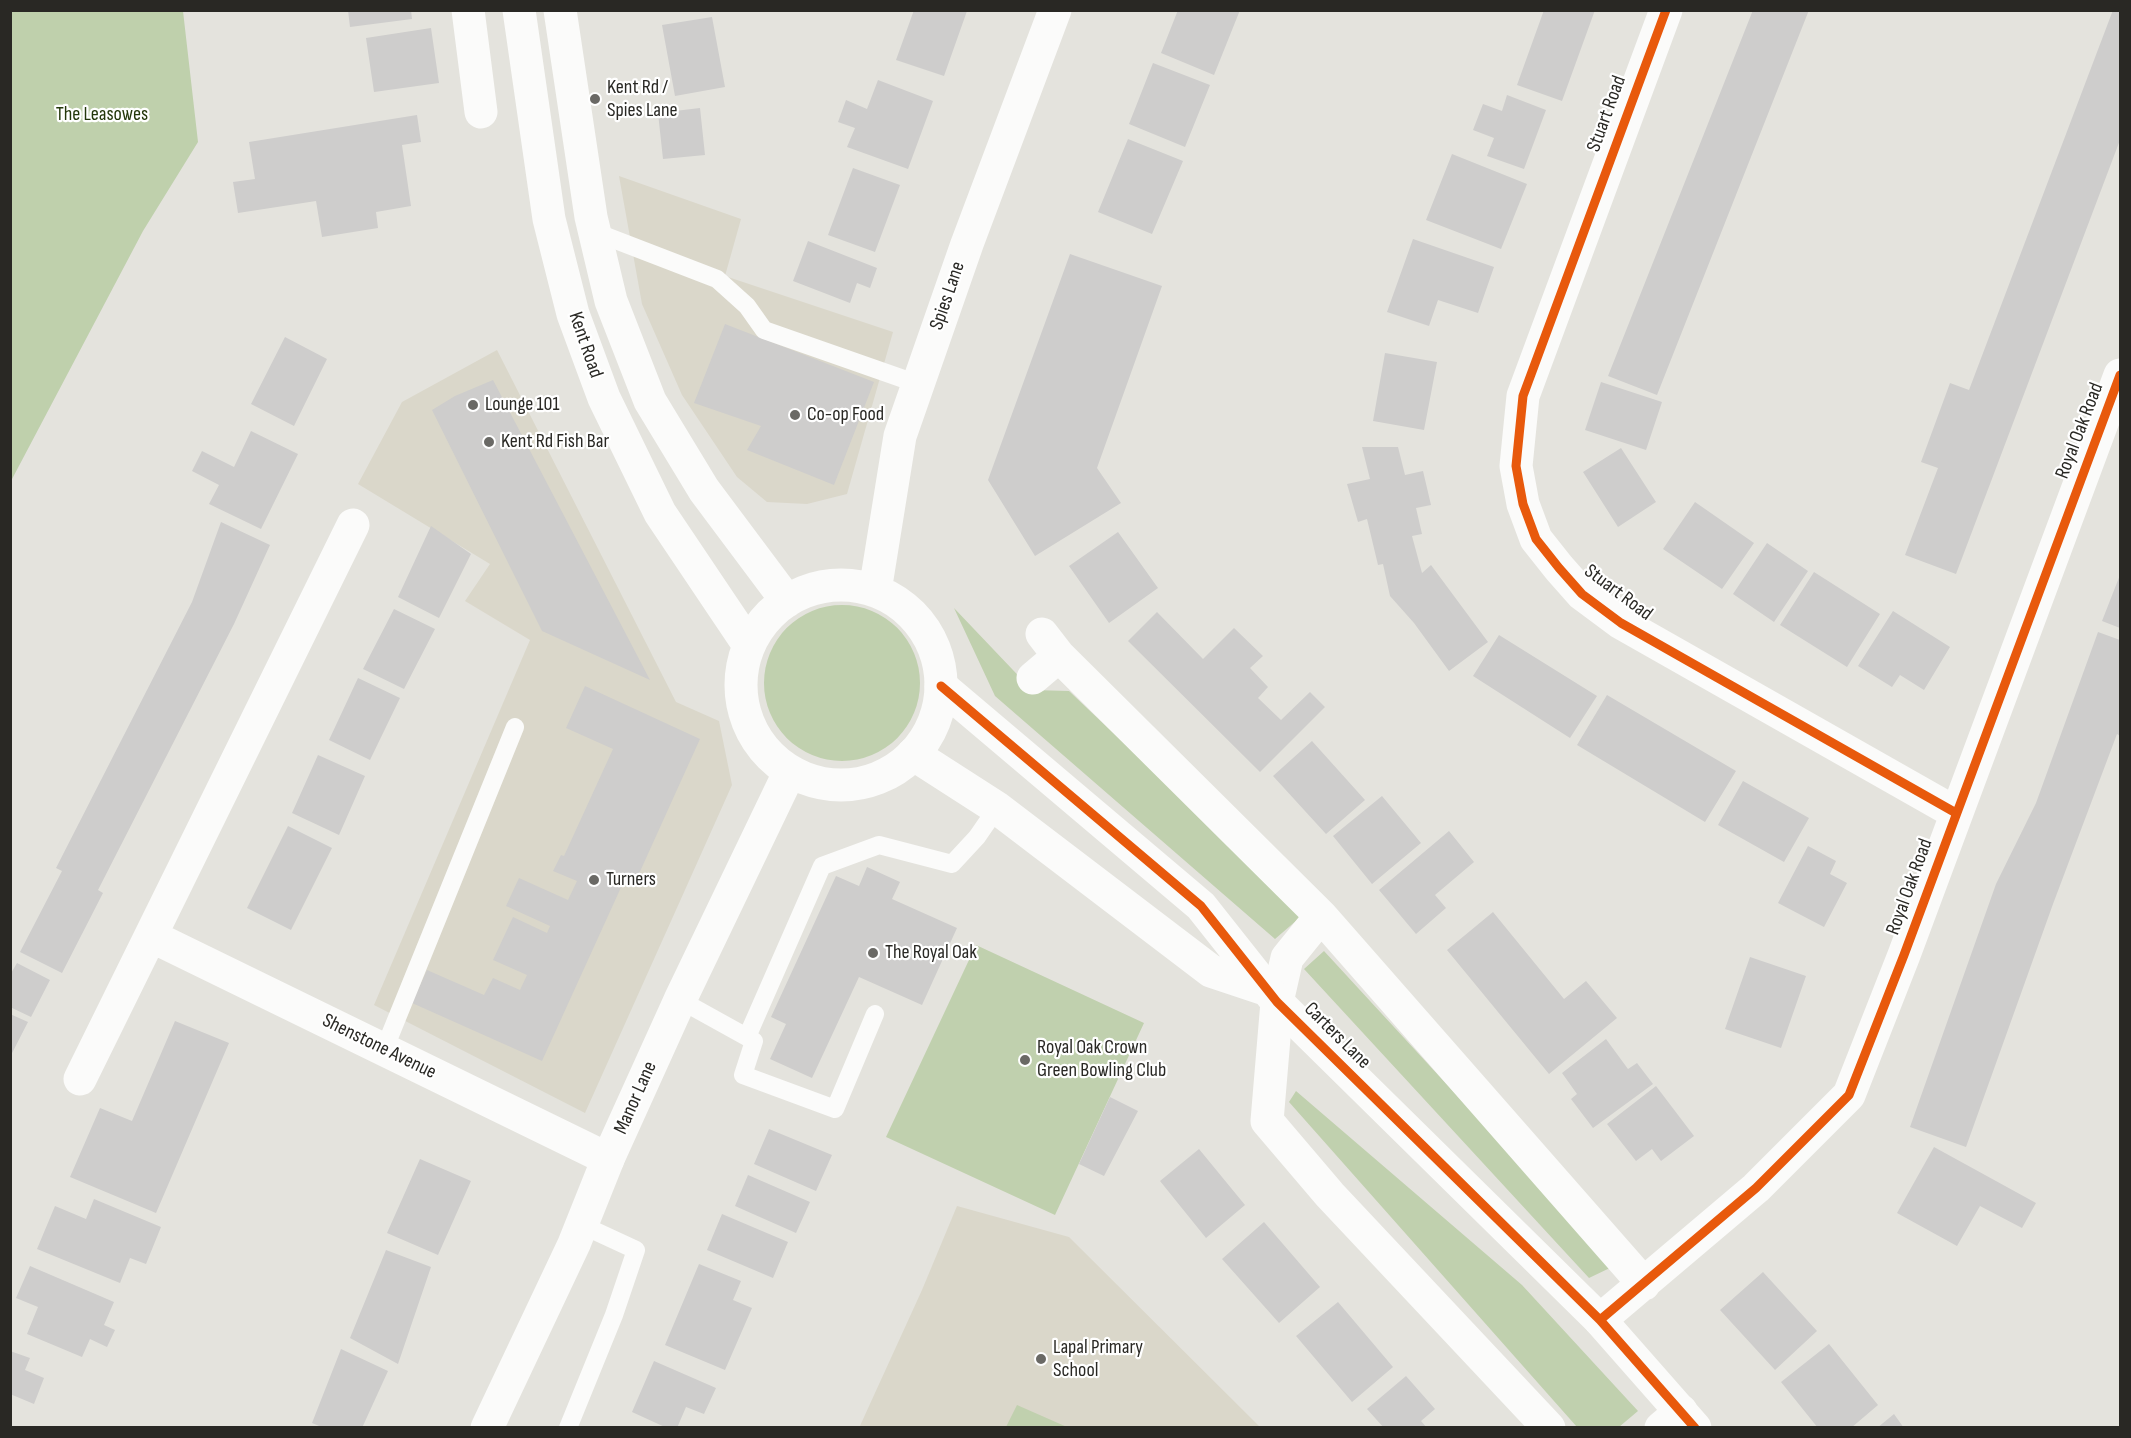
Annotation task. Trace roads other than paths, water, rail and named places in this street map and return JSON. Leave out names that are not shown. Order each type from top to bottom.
[{"type":"street","points":[[468,10],[481,112]]},
{"type":"street","name":"Kent Road","points":[[519,10],[549,219],[576,325],[603,398],[660,513],[748,644]]},
{"type":"street","name":"Kent Road","points":[[560,10],[595,232],[611,301],[651,401],[704,490],[787,601]]},
{"type":"street","name":"Spies Lane","points":[[875,591],[900,436],[967,244],[1055,10]]},
{"type":"street","name":"Stuart Road","points":[[1666,10],[1523,396],[1516,466],[1523,504],[1536,539],[1559,568],[1582,594],[1621,623],[1956,813]]},
{"type":"street","name":"Royal Oak Road","points":[[1600,1320],[1756,1188],[1848,1095],[2121,375]]},
{"type":"street","points":[[80,1079],[353,525]]},
{"type":"street","points":[[823,586],[852,586],[875,591],[904,607],[924,630],[937,657],[941,686],[934,720],[913,754],[886,774],[855,784],[822,783],[790,771],[765,751],[754,736],[744,714],[740,679],[748,644],[764,620],[787,601],[823,586]]},
{"type":"street","points":[[1033,678],[1050,645],[1321,916],[1644,1284]]},
{"type":"street","name":"Carters Lane","points":[[941,686],[1201,906],[1271,996],[1600,1320],[1679,1422]]},
{"type":"street","name":"Carters Lane","points":[[913,754],[997,808],[1210,971],[1271,996]]},
{"type":"street","name":"Manor Lane","points":[[487,1428],[582,1226],[608,1160],[680,999],[790,771]]},
{"type":"street","points":[[1271,996],[1287,958],[1321,916]]},
{"type":"street","name":"Shenstone Avenue","points":[[151,936],[608,1160]]},
{"type":"street","name":"Carters Lane","points":[[1271,996],[1267,1121],[1330,1195],[1549,1428]]},
{"type":"lane","points":[[595,232],[717,279],[747,306],[764,330],[918,384]]},
{"type":"lane","points":[[384,1050],[515,727]]},
{"type":"lane","points":[[747,1037],[822,866],[879,845],[952,864],[977,837],[997,808]]},
{"type":"lane","points":[[680,999],[754,1041],[743,1075],[835,1109],[875,1014]]},
{"type":"lane","points":[[568,1428],[614,1315],[636,1250],[582,1226]]},
{"type":"place","name":"Kent Rd / Spies Lane","points":[[595,99]]},
{"type":"place","name":"Lounge 101","points":[[473,405]]},
{"type":"place","name":"Co-op Food","points":[[795,415]]},
{"type":"place","name":"Kent Rd Fish Bar","points":[[489,442]]},
{"type":"place","name":"Turners","points":[[594,880]]},
{"type":"place","name":"The Royal Oak","points":[[873,953]]},
{"type":"place","name":"Royal Oak Crown Green Bowling Club","points":[[1025,1060]]},
{"type":"place","name":"Lapal Primary School","points":[[1041,1359]]},
{"type":"park label","name":"The Leasowes","points":[[102,115]]}]
